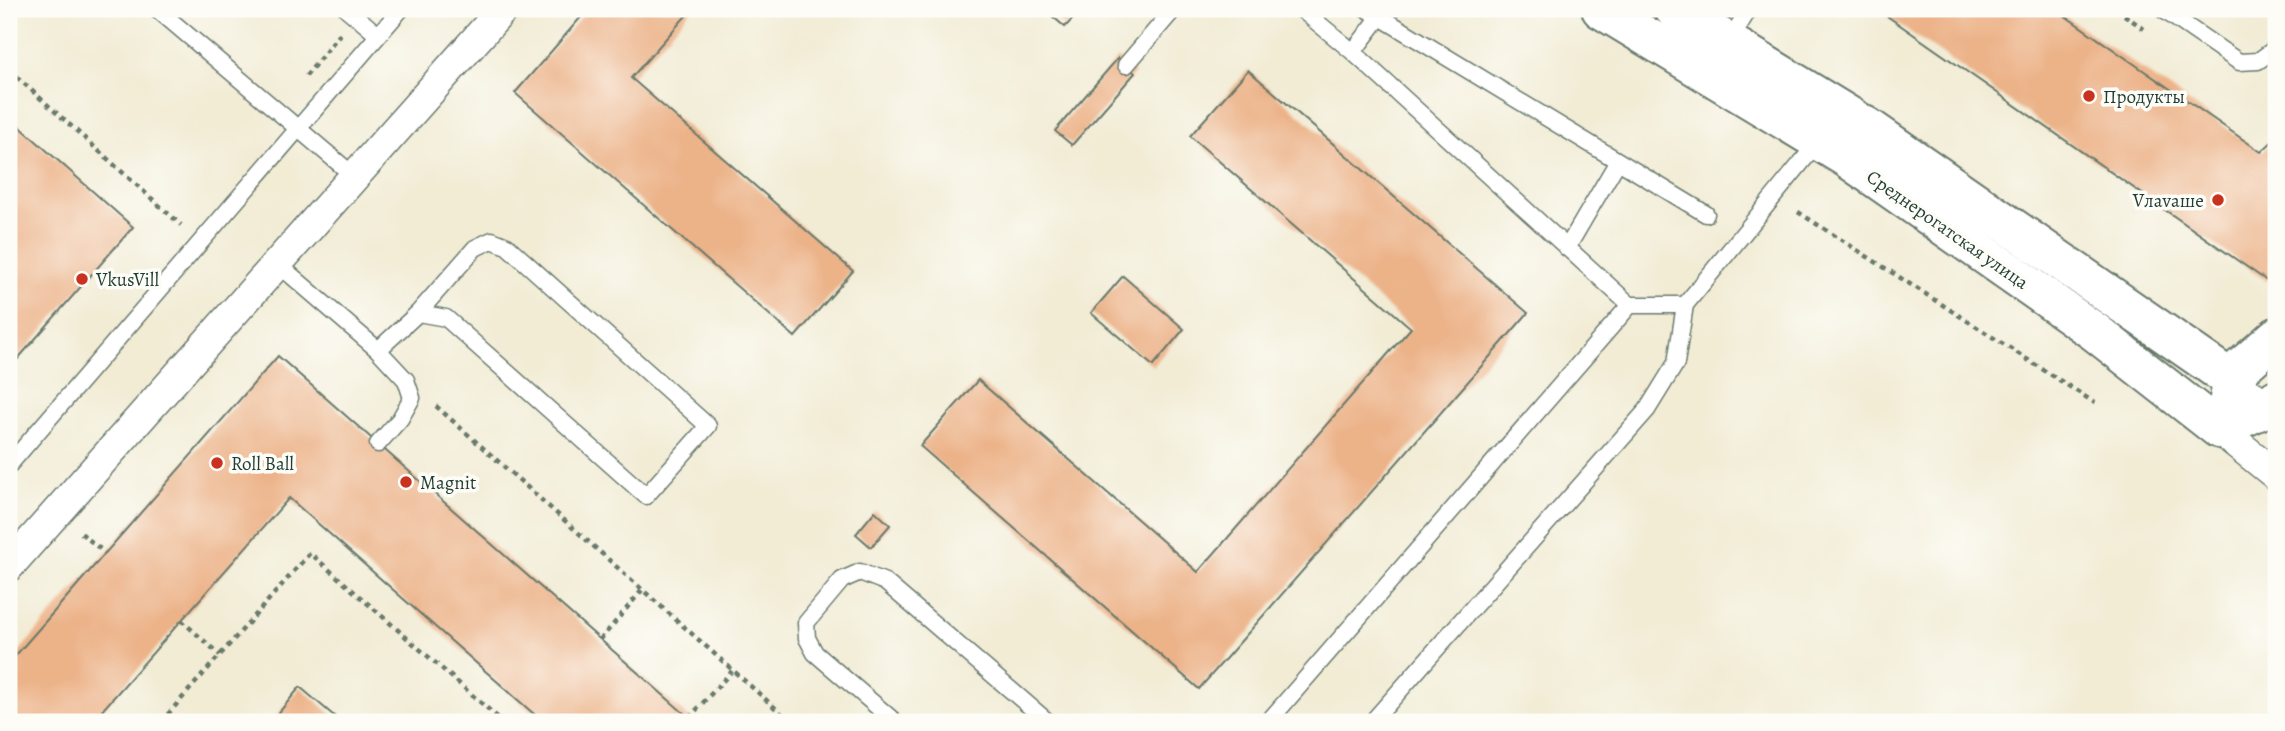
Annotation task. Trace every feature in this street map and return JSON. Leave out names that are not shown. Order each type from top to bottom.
[{"type":"street","points":[[9,566],[503,9]]},
{"type":"street","name":"Среднерогатская улица","points":[[1601,9],[1719,58],[1830,125],[2273,407]]},
{"type":"street","name":"Среднерогатская улица","points":[[1674,9],[1719,58]]},
{"type":"street","name":"Среднерогатская улица","points":[[1830,125],[2276,475]]},
{"type":"street","points":[[2219,429],[2229,378],[2276,337]]},
{"type":"street","points":[[2219,429],[2273,407]]},
{"type":"lane","points":[[157,9],[354,176]]},
{"type":"lane","points":[[347,9],[378,35]]},
{"type":"lane","points":[[9,465],[401,9]]},
{"type":"lane","points":[[1126,65],[1174,9]]},
{"type":"lane","points":[[1301,9],[1353,52],[1630,305],[1685,305]]},
{"type":"lane","points":[[1719,58],[1749,9]]},
{"type":"lane","points":[[2162,9],[2239,62],[2258,61],[2276,48]]},
{"type":"lane","points":[[1353,52],[1378,11],[1706,214]]},
{"type":"lane","points":[[1372,722],[1647,410],[1676,363],[1685,305],[1830,125]]},
{"type":"lane","points":[[1567,248],[1618,161]]},
{"type":"lane","points":[[378,350],[418,313],[475,248],[492,240],[507,246],[708,426],[646,496],[446,318],[418,313]]},
{"type":"lane","points":[[278,264],[378,350],[406,380],[412,398],[400,419],[378,444]]},
{"type":"lane","points":[[1268,722],[1630,305]]},
{"type":"lane","points":[[895,722],[816,653],[807,638],[806,623],[842,580],[860,572],[885,582],[1048,722]]},
{"type":"path","points":[[9,70],[181,224],[172,235]]},
{"type":"path","points":[[1798,212],[2095,403]]},
{"type":"path","points":[[406,380],[791,722]]},
{"type":"path","points":[[161,722],[310,553],[503,722]]},
{"type":"path","points":[[600,640],[643,589]]},
{"type":"path","points":[[181,620],[220,655]]},
{"type":"path","points":[[689,718],[732,671]]},
{"type":"path","points":[[527,722],[534,714]]},
{"type":"building","points":[[588,9],[692,9],[631,78],[853,271],[795,337],[515,93]]},
{"type":"building","points":[[1044,9],[1082,9],[1065,27]]},
{"type":"building","points":[[1877,9],[2055,9],[2261,152],[2276,138],[2276,272],[2267,281]]},
{"type":"building","points":[[1118,58],[1135,73],[1072,145],[1055,131]]},
{"type":"building","points":[[1248,70],[1528,313],[1199,689],[920,446],[978,380],[1198,572],[1411,328],[1190,136]]},
{"type":"building","points":[[9,117],[133,227],[9,369]]},
{"type":"building","points":[[1123,276],[1184,329],[1153,366],[1091,313]]},
{"type":"building","points":[[278,356],[694,722],[543,722],[289,498],[92,722],[9,722],[9,663]]},
{"type":"building","points":[[875,511],[890,525],[871,547],[856,534]]},
{"type":"building","points":[[300,687],[340,721],[271,722]]},
{"type":"place","name":"Продукты","points":[[2089,96]]},
{"type":"place","name":"Vлаvаше","points":[[2218,200]]},
{"type":"place","name":"VkusVill","points":[[82,279]]},
{"type":"place","name":"Roll Ball","points":[[217,463]]},
{"type":"place","name":"Magnit","points":[[406,482]]}]
